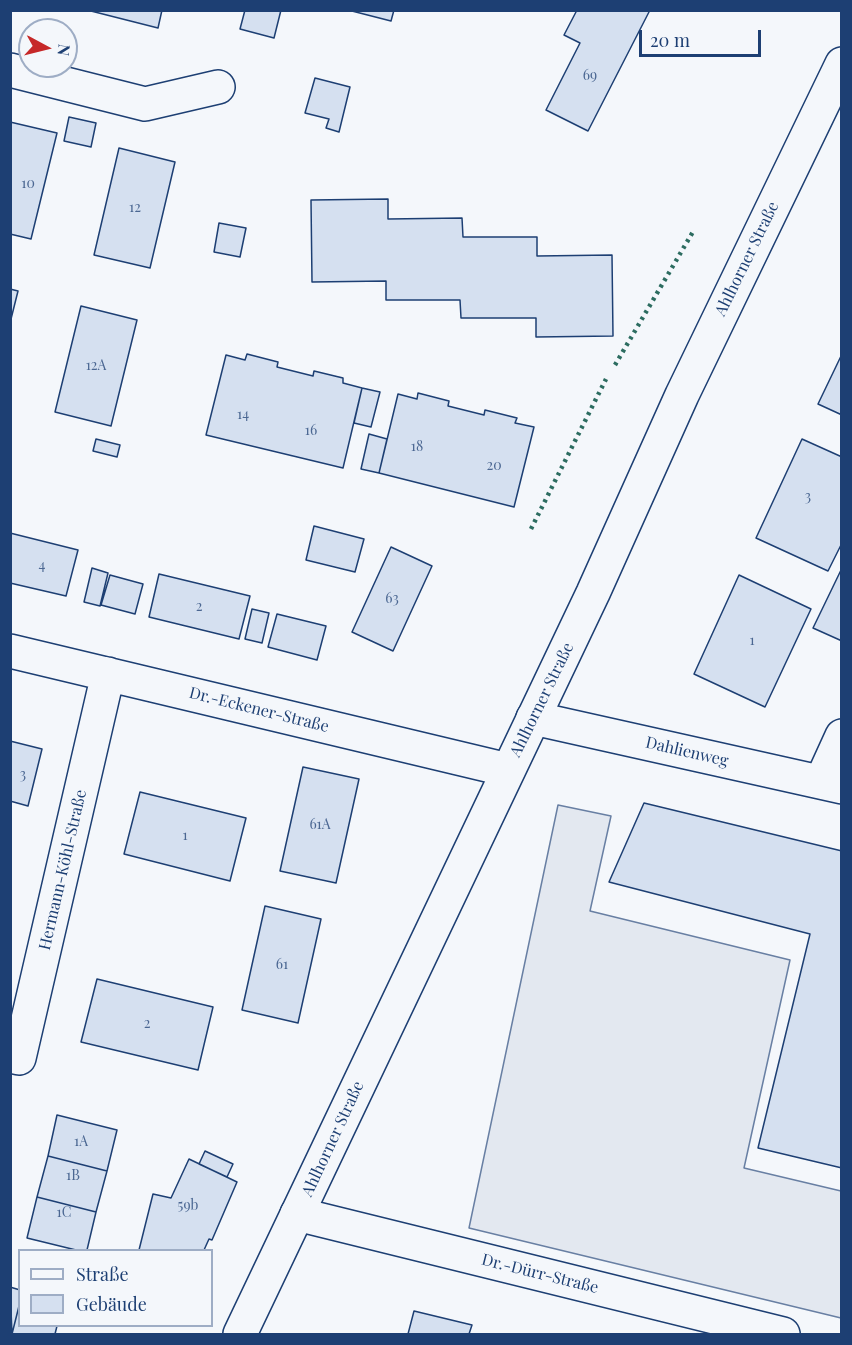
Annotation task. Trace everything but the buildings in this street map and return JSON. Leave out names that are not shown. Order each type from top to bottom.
[{"type":"street","name":"Ahlhorner Straße","points":[[240,1335],[593,593],[682,395],[842,64]]},
{"type":"street","points":[[10,70],[145,104],[218,87]]},
{"type":"street","name":"Dr.-Eckener-Straße","points":[[10,651],[508,770]]},
{"type":"street","name":"Hermann-Köhl-Straße","points":[[10,1056],[19,1058],[108,674]]},
{"type":"street","name":"Dahlienweg","points":[[533,718],[831,785]]},
{"type":"street","points":[[831,785],[842,736]]},
{"type":"street","name":"Dr.-Dürr-Straße","points":[[297,1215],[783,1335]]},
{"type":"shaded area","points":[[558,805],[611,816],[590,911],[790,960],[744,1168],[841,1191],[841,1318],[469,1228]]},
{"type":"hedge","points":[[615,365],[694,230]]},
{"type":"hedge","points":[[531,529],[606,379]]}]
